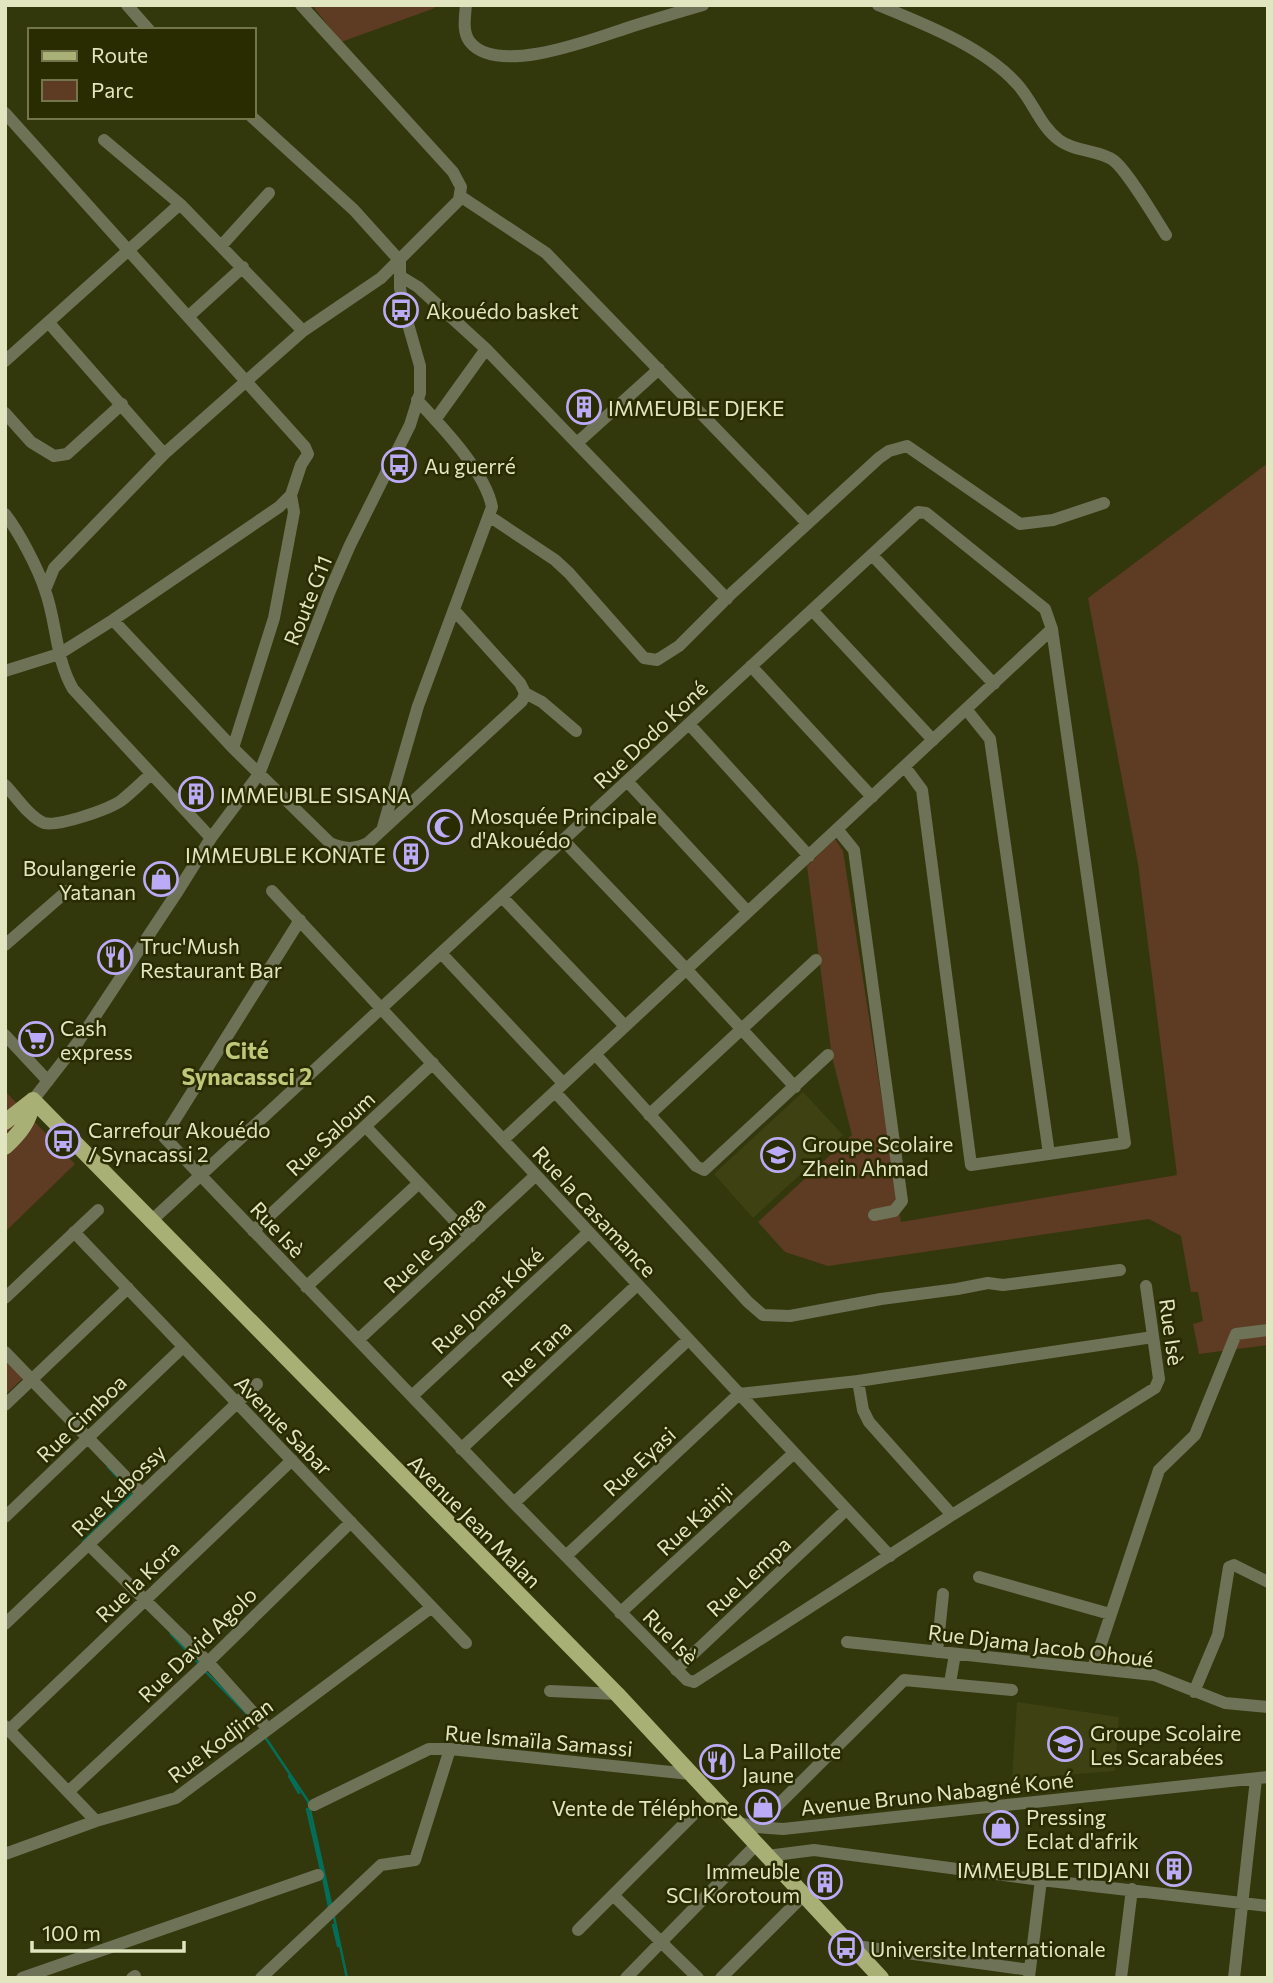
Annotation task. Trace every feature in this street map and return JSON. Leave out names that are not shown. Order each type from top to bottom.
[{"type":"main road","points":[[5,1122],[33,1100]]},
{"type":"main road","points":[[5,1147],[25,1126],[31,1114],[33,1100]]},
{"type":"main road","name":"Avenue Jean Malan","points":[[33,1100],[150,1222],[617,1694],[881,1978]]},
{"type":"street","points":[[127,5],[147,28]]},
{"type":"street","points":[[45,590],[54,568],[164,454],[303,331],[381,278],[456,205],[460,196],[459,182],[453,172],[301,5]]},
{"type":"street","points":[[466,5],[466,34],[471,43],[485,51],[506,56],[558,51],[703,5]]},
{"type":"street","points":[[878,5],[944,34],[1005,71],[1019,86],[1050,132],[1060,141],[1075,149],[1113,160],[1166,235]]},
{"type":"street","points":[[254,119],[354,210],[400,261]]},
{"type":"street","points":[[5,671],[58,654],[113,620],[279,507],[290,495],[308,451],[190,315],[8,122]]},
{"type":"street","points":[[104,140],[180,204],[303,331]]},
{"type":"street","points":[[222,246],[269,193]]},
{"type":"street","points":[[460,196],[546,253],[807,523]]},
{"type":"street","points":[[5,361],[180,204]]},
{"type":"street","name":"Route G11","points":[[33,1100],[78,1042],[211,838],[259,774],[329,593],[410,425],[420,393],[420,366],[404,310],[400,261]]},
{"type":"street","points":[[190,315],[243,267]]},
{"type":"street","points":[[400,276],[418,287],[486,349],[727,599]]},
{"type":"street","points":[[49,323],[164,454]]},
{"type":"street","points":[[435,420],[486,349]]},
{"type":"street","points":[[577,443],[659,369]]},
{"type":"street","points":[[382,827],[418,706],[492,507],[485,488],[461,450],[417,401]]},
{"type":"street","points":[[5,414],[31,442],[54,456],[67,454],[122,404]]},
{"type":"street","points":[[489,516],[555,560],[644,658],[657,660],[679,646],[807,523],[888,451],[907,446],[1020,524],[1053,520],[1104,503]]},
{"type":"street","points":[[233,748],[274,618],[294,512],[290,495]]},
{"type":"street","name":"Rue Dodo Koné","points":[[150,1222],[918,512],[926,513],[1045,609],[1052,629]]},
{"type":"street","points":[[5,514],[17,532],[45,590],[58,654],[72,689],[211,838]]},
{"type":"street","points":[[872,555],[994,684]]},
{"type":"street","points":[[454,610],[520,683],[525,692],[542,702],[576,731]]},
{"type":"street","points":[[812,610],[933,740]]},
{"type":"street","points":[[113,620],[259,774],[330,843],[343,848],[354,849],[368,843],[382,827],[522,701],[525,692]]},
{"type":"street","points":[[504,1139],[1052,629]]},
{"type":"street","points":[[905,767],[922,790],[971,1165],[1125,1143],[1052,629]]},
{"type":"street","points":[[751,666],[872,797]]},
{"type":"street","points":[[966,709],[990,739],[1049,1154]]},
{"type":"street","points":[[689,724],[808,856]]},
{"type":"street","points":[[5,785],[35,817],[44,823],[54,824],[110,807],[151,774]]},
{"type":"street","points":[[627,781],[748,912]]},
{"type":"street","points":[[837,829],[854,850],[902,1201],[894,1211],[874,1215]]},
{"type":"street","points":[[564,840],[795,1087]]},
{"type":"street","points":[[5,945],[67,891]]},
{"type":"street","name":"Rue la Casamance","points":[[272,891],[890,1556]]},
{"type":"street","points":[[502,897],[625,1026]]},
{"type":"street","name":"Rue Isè","points":[[300,920],[164,1137],[461,1449],[687,1680],[694,1682],[1155,1388],[1159,1379],[1146,1286]]},
{"type":"street","points":[[441,954],[748,1303],[763,1315],[790,1316],[988,1283],[1003,1285],[1120,1270]]},
{"type":"street","points":[[649,1115],[816,960]]},
{"type":"street","points":[[5,1035],[48,1081]]},
{"type":"street","points":[[594,1054],[696,1167],[704,1170],[828,1055]]},
{"type":"street","name":"Rue Saloum","points":[[253,1231],[433,1063]]},
{"type":"street","points":[[366,1127],[470,1237]]},
{"type":"street","name":"Rue le Sanaga","points":[[358,1340],[536,1175]]},
{"type":"street","points":[[306,1287],[419,1183]]},
{"type":"street","points":[[5,1298],[98,1210]]},
{"type":"street","name":"Avenue Sabar","points":[[74,1232],[466,1643]]},
{"type":"street","name":"Rue Jonas Koké","points":[[412,1395],[589,1232]]},
{"type":"street","name":"Rue Tana","points":[[461,1449],[637,1285]]},
{"type":"street","points":[[5,1405],[128,1289]]},
{"type":"street","points":[[1093,1668],[1159,1470],[1195,1435],[1236,1334],[1268,1329]]},
{"type":"street","points":[[739,1394],[858,1381],[1153,1337]]},
{"type":"street","points":[[514,1503],[688,1340]]},
{"type":"street","name":"Rue Cimboa","points":[[5,1517],[183,1347]]},
{"type":"street","points":[[5,1352],[142,1494]]},
{"type":"street","points":[[858,1381],[863,1410],[869,1422],[952,1515]]},
{"type":"street","name":"Rue Kabossy","points":[[5,1624],[257,1384]]},
{"type":"street","name":"Rue Eyasi","points":[[566,1556],[739,1394]]},
{"type":"street","name":"Rue Kainji","points":[[620,1613],[794,1453]]},
{"type":"street","name":"Rue la Kora","points":[[7,1728],[292,1460]]},
{"type":"street","name":"Rue Lempa","points":[[676,1670],[846,1510]]},
{"type":"street","name":"Rue David Agolo","points":[[68,1792],[208,1662],[351,1522]]},
{"type":"street","points":[[89,1545],[208,1662],[267,1728]]},
{"type":"street","points":[[1194,1692],[1218,1635],[1229,1567],[1234,1565],[1268,1582]]},
{"type":"street","points":[[979,1577],[1110,1614]]},
{"type":"street","points":[[937,1652],[943,1594]]},
{"type":"street","name":"Rue Kodjinan","points":[[5,1854],[176,1798],[432,1607]]},
{"type":"street","name":"Rue Djama Jacob Ohoué","points":[[847,1642],[1154,1675],[1226,1703],[1268,1707]]},
{"type":"street","points":[[950,1683],[955,1654]]},
{"type":"street","points":[[756,1827],[904,1680],[1012,1690]]},
{"type":"street","points":[[550,1691],[617,1694]]},
{"type":"street","points":[[7,1728],[96,1822]]},
{"type":"street","name":"Rue Ismaïla Samassi","points":[[314,1805],[429,1749],[690,1774]]},
{"type":"street","points":[[261,1978],[382,1865],[415,1860],[450,1749]]},
{"type":"street","points":[[1234,1978],[1242,1902],[1262,1778]]},
{"type":"street","name":"Avenue Bruno Nabagné Koné","points":[[736,1821],[756,1827],[783,1829],[1262,1778]]},
{"type":"street","points":[[578,1930],[693,1815]]},
{"type":"street","points":[[625,1978],[661,1941],[762,1851],[814,1850],[1268,1906]]},
{"type":"street","points":[[22,1978],[318,1875]]},
{"type":"street","points":[[849,1945],[1029,1974],[1041,1880]]},
{"type":"street","points":[[1121,1978],[1132,1889]]},
{"type":"street","points":[[612,1895],[698,1978]]},
{"type":"street","points":[[721,1978],[803,1896]]},
{"type":"shaded area","name":"Groupe Scolaire Zhein Ahmad","points":[[803,1092],[843,1135],[753,1218],[714,1174]]},
{"type":"shaded area","name":"Groupe Scolaire Les Scarabées","points":[[1017,1702],[1119,1717],[1115,1771],[1012,1779]]},
{"type":"green space","points":[[312,5],[434,5],[435,8],[341,42]]},
{"type":"green space","points":[[1268,463],[1268,1345],[1199,1354],[1193,1324],[1203,1321],[1198,1292],[1191,1292],[1181,1236],[1149,1219],[828,1266],[785,1252],[758,1222],[852,1135],[832,1057],[807,866],[835,839],[843,851],[901,1222],[1177,1175],[1138,864],[1088,598]]},
{"type":"green space","points":[[5,1091],[75,1164],[5,1232]]},
{"type":"green space","points":[[5,1360],[23,1378],[5,1395]]},
{"type":"waterway","points":[[108,1467],[123,1483]]},
{"type":"waterway","points":[[123,1483],[132,1495]]},
{"type":"waterway","points":[[83,1542],[131,1495]]},
{"type":"waterway","points":[[171,1634],[200,1665]]},
{"type":"waterway","points":[[204,1670],[246,1713]]},
{"type":"waterway","points":[[265,1737],[308,1801],[331,1904]]},
{"type":"waterway","points":[[289,1776],[299,1793]]},
{"type":"waterway","points":[[307,1809],[321,1870]]},
{"type":"waterway","points":[[323,1877],[329,1907]]},
{"type":"waterway","points":[[334,1917],[347,1978]]},
{"type":"waterway","points":[[333,1925],[338,1946]]},
{"type":"place","name":"Akouédo basket","points":[[401,310]]},
{"type":"place","name":"IMMEUBLE DJEKE","points":[[584,407]]},
{"type":"place","name":"Au guerré","points":[[399,465]]},
{"type":"place","name":"IMMEUBLE SISANA","points":[[196,794]]},
{"type":"place","name":"Mosquée Principale d'Akouédo","points":[[445,827]]},
{"type":"place","name":"IMMEUBLE KONATE","points":[[411,854]]},
{"type":"place","name":"Boulangerie Yatanan","points":[[161,879]]},
{"type":"place","name":"Truc'Mush Restaurant Bar","points":[[115,957]]},
{"type":"place","name":"Cash express","points":[[36,1039]]},
{"type":"place","name":"Carrefour Akouédo / Synacassi 2","points":[[63,1141]]},
{"type":"place","name":"Groupe Scolaire Zhein Ahmad","points":[[778,1155]]},
{"type":"place","name":"Groupe Scolaire Les Scarabées","points":[[1065,1744]]},
{"type":"place","name":"La Paillote Jaune","points":[[717,1762]]},
{"type":"place","name":"Vente de Téléphone","points":[[763,1807]]},
{"type":"place","name":"Pressing Eclat d'afrik","points":[[1001,1828]]},
{"type":"place","name":"IMMEUBLE TIDJANI","points":[[1174,1869]]},
{"type":"place","name":"Immeuble SCI Korotoum","points":[[825,1882]]},
{"type":"place","name":"Universite Internationale","points":[[846,1948]]},
{"type":"district","name":"Cité Synacassci 2","points":[[247,1063]]}]
